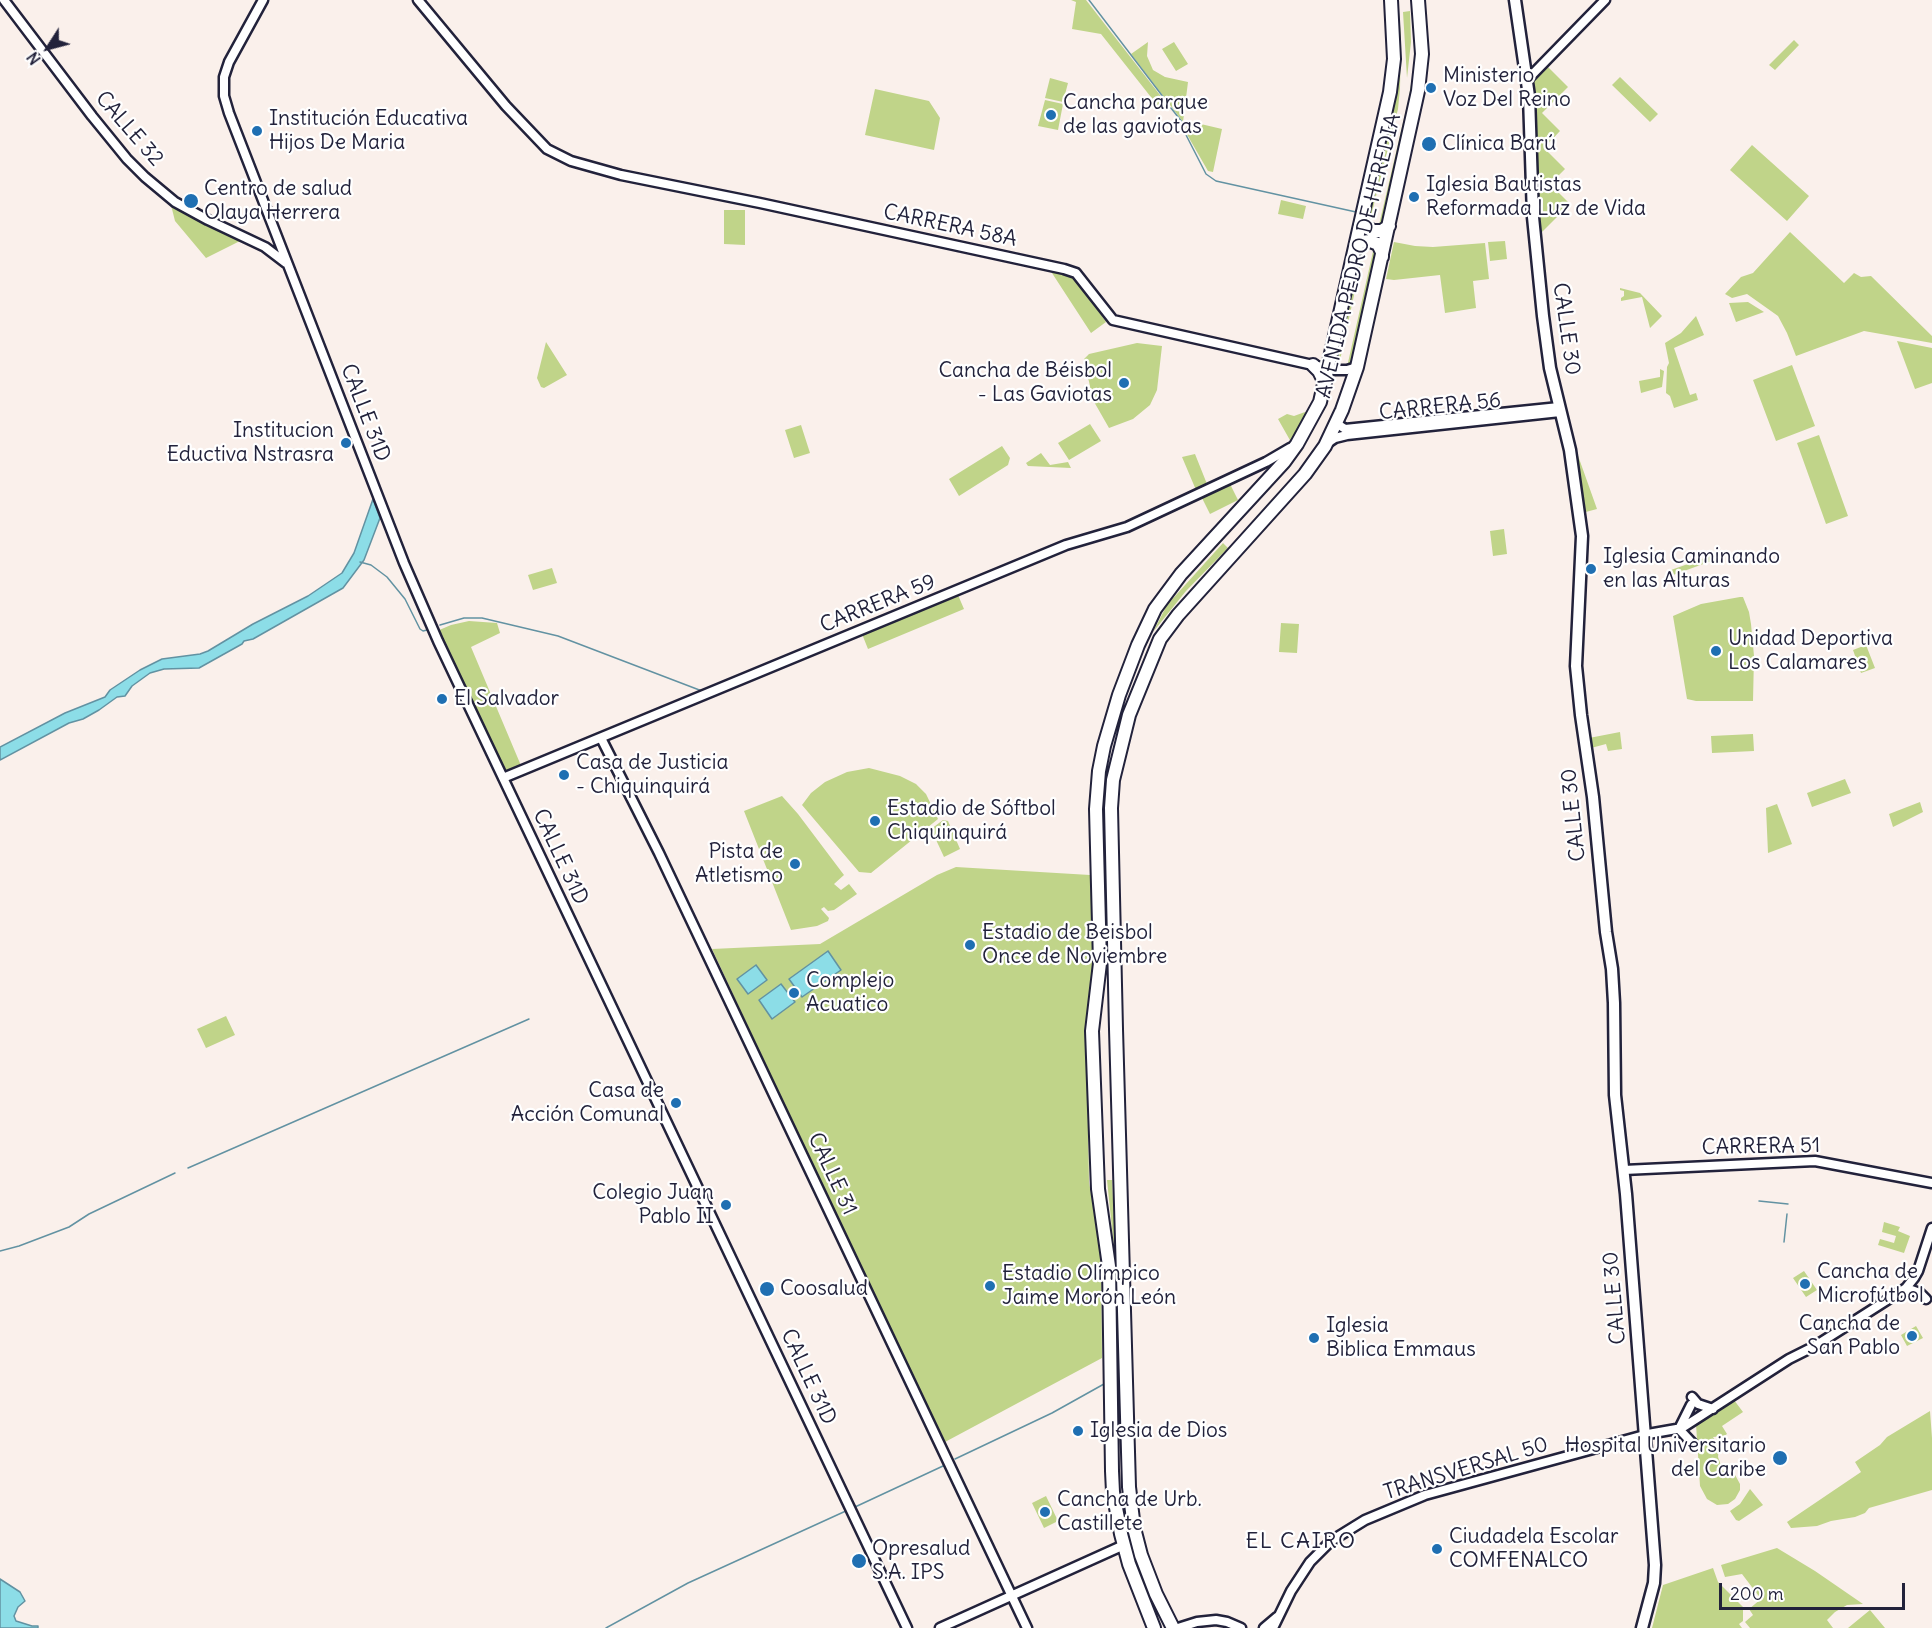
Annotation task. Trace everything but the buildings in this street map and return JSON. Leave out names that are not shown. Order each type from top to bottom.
[{"type":"highway","name":"AVENIDA PEDRO DE HEREDIA","points":[[1154,1628],[1124,1545],[1116,1509],[1112,1472],[1109,1266],[1098,1190],[1093,1047],[1093,1020],[1100,963],[1096,809],[1100,771],[1106,739],[1119,695],[1155,609],[1182,574],[1277,470],[1297,444],[1320,402],[1393,76],[1391,0]]},
{"type":"highway","name":"AVENIDA PEDRO DE HEREDIA","points":[[1173,1628],[1141,1555],[1134,1528],[1129,1487],[1126,1314],[1116,1029],[1111,808],[1113,780],[1128,716],[1160,639],[1178,615],[1294,487],[1326,444],[1336,423],[1357,367],[1420,81],[1421,39],[1418,0]]},
{"type":"highway","points":[[1362,219],[1365,227],[1373,231],[1382,231],[1389,226]]},
{"type":"highway","points":[[1355,248],[1361,242],[1370,240],[1380,248],[1382,256]]},
{"type":"highway","points":[[1313,365],[1325,383]]},
{"type":"main road","name":"CALLE 30","points":[[1515,0],[1527,80],[1535,241],[1548,352],[1570,450],[1582,536],[1576,642],[1578,684],[1591,778],[1606,935],[1612,969],[1615,1089],[1624,1170],[1655,1565],[1654,1583],[1642,1628]]},
{"type":"street","name":"CALLE 32","points":[[4,0],[120,151],[163,194],[208,220],[265,247],[288,266]]},
{"type":"street","name":"CALLE 31D","points":[[263,0],[229,62],[224,83],[224,96],[386,518],[431,627],[907,1628]]},
{"type":"street","name":"CARRERA 58A","points":[[418,0],[506,106],[543,146],[558,156],[621,175],[760,202],[1064,269],[1076,273],[1113,320],[1328,369],[1343,370],[1357,367]]},
{"type":"street","points":[[1527,80],[1605,0]]},
{"type":"street","points":[[1313,365],[1332,354]]},
{"type":"street","name":"CARRERA 56","points":[[1336,423],[1345,429],[1559,409]]},
{"type":"street","name":"CARRERA 56","points":[[1326,444],[1335,438],[1347,435],[1559,409]]},
{"type":"street","name":"CARRERA 59","points":[[503,778],[1066,545],[1127,527],[1266,462],[1297,444]]},
{"type":"street","points":[[1266,462],[1275,464],[1277,470]]},
{"type":"street","name":"CALLE 31","points":[[601,738],[669,875],[1027,1628]]},
{"type":"street","name":"CARRERA 51","points":[[1624,1170],[1815,1161],[1932,1183]]},
{"type":"street","name":"TRANSVERSAL 50","points":[[1273,1628],[1291,1591],[1315,1556],[1331,1541],[1365,1520],[1425,1495],[1644,1436],[1679,1429],[1906,1288],[1914,1278],[1932,1228]]},
{"type":"street","points":[[1906,1288],[1926,1299]]},
{"type":"street","points":[[1694,1445],[1679,1429],[1692,1401],[1713,1409]]},
{"type":"street","points":[[940,1628],[1124,1545]]},
{"type":"street","name":"TRANSVERSAL 50","points":[[1264,1628],[1277,1616]]},
{"type":"street","points":[[1178,1628],[1216,1620],[1239,1628]]},
{"type":"green space","points":[[1071,0],[1086,0],[1167,104],[1158,106],[1101,34],[1072,29],[1076,2]]},
{"type":"green space","points":[[1394,0],[1398,0],[1401,37],[1398,109],[1369,224],[1365,211],[1389,115]]},
{"type":"green space","points":[[1410,11],[1411,42],[1407,78],[1403,12]]},
{"type":"green space","points":[[1794,40],[1799,45],[1775,70],[1769,65]]},
{"type":"green space","points":[[1148,42],[1147,56],[1153,70],[1165,77],[1188,82],[1183,122],[1131,54]]},
{"type":"green space","points":[[1174,42],[1188,64],[1176,71],[1162,49]]},
{"type":"green space","points":[[1415,59],[1418,59],[1416,85],[1383,224],[1378,229],[1409,97]]},
{"type":"green space","points":[[1546,65],[1568,87],[1542,113],[1560,131],[1544,148],[1565,169],[1550,184],[1570,204],[1540,234],[1543,258],[1541,261],[1532,78]]},
{"type":"green space","points":[[1620,77],[1658,114],[1650,122],[1612,85]]},
{"type":"green space","points":[[1050,78],[1068,83],[1063,102],[1045,98]]},
{"type":"green space","points":[[875,89],[929,101],[940,118],[934,150],[865,135]]},
{"type":"green space","name":"Cancha parque de las gaviotas","points":[[1045,100],[1063,104],[1058,130],[1038,126]]},
{"type":"green space","points":[[1188,121],[1222,129],[1213,172],[1208,171],[1185,131]]},
{"type":"green space","points":[[1752,145],[1809,196],[1787,221],[1730,170]]},
{"type":"green space","points":[[1281,200],[1306,206],[1303,219],[1278,214]]},
{"type":"green space","points":[[171,205],[242,240],[206,258],[175,221]]},
{"type":"green space","points":[[724,210],[745,210],[745,245],[724,244]]},
{"type":"green space","points":[[1790,232],[1844,283],[1854,273],[1861,277],[1871,276],[1932,336],[1932,343],[1864,331],[1796,356],[1778,316],[1747,294],[1732,298],[1725,294],[1741,277],[1753,273]]},
{"type":"green space","points":[[1505,241],[1507,259],[1490,261],[1488,242]]},
{"type":"green space","points":[[1394,242],[1433,247],[1485,243],[1489,279],[1473,281],[1476,308],[1445,313],[1440,275],[1386,279]]},
{"type":"green space","points":[[1365,244],[1339,365],[1334,364],[1356,252]]},
{"type":"green space","points":[[1374,247],[1377,252],[1355,364],[1347,367]]},
{"type":"green space","points":[[1050,270],[1074,276],[1106,322],[1091,333]]},
{"type":"green space","points":[[1620,288],[1640,293],[1662,316],[1650,328],[1642,297],[1621,301],[1624,291]]},
{"type":"green space","points":[[1748,302],[1764,312],[1736,322],[1729,303]]},
{"type":"green space","points":[[1696,316],[1704,335],[1674,348],[1690,395],[1696,393],[1698,400],[1674,408],[1670,396],[1666,393],[1669,363],[1665,343],[1681,333]]},
{"type":"green space","points":[[1897,341],[1932,348],[1932,383],[1915,389]]},
{"type":"green space","points":[[546,342],[567,375],[544,388],[541,387],[537,378]]},
{"type":"green space","name":"Cancha de Béisbol - Las Gaviotas","points":[[1137,343],[1162,346],[1157,390],[1150,405],[1133,419],[1109,428],[1093,400],[1084,359],[1089,354]]},
{"type":"green space","points":[[1792,365],[1815,426],[1776,441],[1753,380]]},
{"type":"green space","points":[[1660,369],[1664,371],[1662,387],[1641,393],[1639,381],[1660,377]]},
{"type":"green space","points":[[1305,412],[1309,415],[1296,440],[1291,442],[1278,419],[1287,414],[1294,416]]},
{"type":"green space","points":[[1090,424],[1101,441],[1069,460],[1058,443]]},
{"type":"green space","points":[[801,425],[810,453],[794,458],[785,430]]},
{"type":"green space","points":[[1819,435],[1848,516],[1826,524],[1797,443]]},
{"type":"green space","points":[[1002,446],[1010,458],[1008,465],[959,496],[949,479]]},
{"type":"green space","points":[[1576,450],[1597,509],[1582,513],[1573,452]]},
{"type":"green space","points":[[1041,453],[1050,465],[1068,462],[1071,468],[1028,466],[1026,463]]},
{"type":"green space","points":[[1195,454],[1207,484],[1196,490],[1182,457]]},
{"type":"green space","points":[[1230,484],[1238,500],[1210,514],[1202,498]]},
{"type":"green space","points":[[1504,529],[1507,554],[1493,556],[1490,531]]},
{"type":"green space","points":[[1223,543],[1228,548],[1186,591],[1153,632],[1167,605]]},
{"type":"green space","points":[[1727,550],[1728,555],[1673,575],[1671,570]]},
{"type":"green space","points":[[552,568],[557,583],[533,590],[528,575]]},
{"type":"green space","points":[[958,595],[964,609],[868,649],[862,634]]},
{"type":"green space","name":"Unidad Deportiva Los Calamares","points":[[1743,597],[1751,624],[1754,656],[1753,701],[1687,699],[1673,616],[1701,604]]},
{"type":"green space","points":[[469,621],[497,623],[500,633],[471,647],[522,768],[505,775],[437,631]]},
{"type":"green space","points":[[1281,623],[1299,624],[1297,653],[1279,652]]},
{"type":"green space","points":[[1866,645],[1875,668],[1861,673],[1853,650]]},
{"type":"green space","points":[[1620,732],[1622,749],[1608,751],[1606,744],[1591,748],[1589,738]]},
{"type":"green space","points":[[1753,734],[1754,751],[1712,753],[1711,736]]},
{"type":"green space","name":"Estadio de Sóftbol Chiquinquirá","points":[[869,768],[900,776],[916,784],[926,794],[938,819],[871,873],[859,872],[802,805],[811,793],[825,782],[847,772]]},
{"type":"green space","points":[[1845,779],[1851,793],[1812,807],[1807,793]]},
{"type":"green space","points":[[782,796],[844,875],[834,884],[841,890],[849,884],[857,894],[834,910],[828,911],[824,907],[821,909],[829,918],[828,921],[817,926],[791,930],[744,811]]},
{"type":"green space","points":[[1920,802],[1923,812],[1893,827],[1889,814]]},
{"type":"green space","points":[[1777,804],[1792,844],[1768,853],[1766,808]]},
{"type":"green space","points":[[943,820],[948,821],[960,849],[944,857],[931,829]]},
{"type":"green space","points":[[956,867],[1090,875],[1094,958],[1086,1020],[1089,1182],[1101,1255],[1102,1358],[945,1442],[941,1441],[712,949],[820,944],[937,875]]},
{"type":"green space","points":[[226,1016],[235,1035],[206,1048],[197,1029]]},
{"type":"green space","points":[[1107,1180],[1112,1180],[1117,1277]]},
{"type":"green space","points":[[1884,1222],[1900,1227],[1898,1231],[1910,1236],[1904,1253],[1878,1245],[1880,1239],[1894,1243],[1896,1236],[1882,1232]]},
{"type":"green space","name":"Cancha de Microfútbol","points":[[1804,1271],[1817,1290],[1806,1297],[1793,1278]]},
{"type":"green space","name":"Cancha de San Pablo","points":[[1916,1326],[1923,1338],[1907,1346],[1901,1335]]},
{"type":"green space","points":[[1734,1400],[1743,1412],[1722,1426],[1727,1434],[1713,1437],[1719,1446],[1718,1457],[1723,1471],[1734,1473],[1740,1484],[1740,1490],[1735,1499],[1728,1504],[1717,1505],[1707,1499],[1700,1486],[1696,1424]]},
{"type":"green space","points":[[1930,1411],[1932,1490],[1869,1508],[1865,1513],[1855,1517],[1817,1526],[1791,1528],[1787,1522],[1861,1472],[1855,1462],[1880,1445],[1887,1437]]},
{"type":"green space","points":[[1750,1489],[1763,1505],[1739,1521],[1736,1520],[1730,1511],[1740,1504]]},
{"type":"green space","name":"Cancha de Urb. Castillete","points":[[1046,1496],[1058,1521],[1044,1528],[1032,1503]]},
{"type":"green space","points":[[1777,1548],[1863,1604],[1847,1605],[1835,1612],[1827,1620],[1833,1628],[1750,1628],[1745,1622],[1753,1615],[1749,1609],[1761,1599],[1742,1574],[1725,1577],[1721,1565]]},
{"type":"green space","points":[[1713,1568],[1718,1582],[1743,1607],[1743,1621],[1739,1624],[1742,1628],[1652,1628],[1663,1585]]},
{"type":"green space","points":[[1870,1610],[1885,1628],[1848,1628]]},
{"type":"water","points":[[373,499],[380,518],[364,560],[343,588],[199,668],[164,669],[150,673],[132,686],[125,696],[117,697],[83,719],[69,723],[0,760],[0,747],[65,713],[105,697],[110,690],[140,670],[162,659],[208,651],[253,624],[308,596],[342,573],[354,553]]},
{"type":"water","points":[[828,951],[841,970],[802,997],[789,979]]},
{"type":"water","points":[[756,965],[767,980],[748,994],[737,979]]},
{"type":"water","points":[[781,984],[795,1002],[772,1019],[759,1000]]},
{"type":"water","points":[[0,1579],[20,1592],[25,1601],[18,1607],[14,1616],[16,1621],[38,1626],[38,1628],[0,1628]]},
{"type":"waterway","points":[[1089,0],[1167,102]]},
{"type":"waterway","points":[[1171,108],[1182,122],[1184,131],[1206,174],[1216,181],[1356,212]]},
{"type":"waterway","points":[[360,562],[371,565],[387,577],[405,599],[420,629],[427,630]]},
{"type":"waterway","points":[[440,625],[464,618],[482,618],[558,636],[702,691]]},
{"type":"waterway","points":[[188,1168],[529,1019]]},
{"type":"waterway","points":[[0,1251],[69,1227],[89,1214],[175,1173]]},
{"type":"waterway","points":[[1759,1201],[1788,1204]]},
{"type":"waterway","points":[[1784,1242],[1787,1214]]},
{"type":"waterway","points":[[955,1459],[1052,1413],[1104,1384]]},
{"type":"waterway","points":[[855,1507],[943,1466]]},
{"type":"waterway","points":[[606,1628],[688,1583],[848,1510]]},
{"type":"place","name":"Ministerio Voz Del Reino","points":[[1431,88]]},
{"type":"place","name":"Cancha parque de las gaviotas","points":[[1051,115]]},
{"type":"place","name":"Institución Educativa Hijos De Maria","points":[[257,131]]},
{"type":"place","name":"Clínica Barú","points":[[1429,144]]},
{"type":"place","name":"Iglesia Bautistas Reformada Luz de Vida","points":[[1414,197]]},
{"type":"place","name":"Centro de salud Olaya Herrera","points":[[191,201]]},
{"type":"place","name":"Cancha de Béisbol - Las Gaviotas","points":[[1124,383]]},
{"type":"place","name":"Institucion Eductiva Nstrasra","points":[[346,443]]},
{"type":"place","name":"Iglesia Caminando en las Alturas","points":[[1591,569]]},
{"type":"place","name":"Unidad Deportiva Los Calamares","points":[[1716,651]]},
{"type":"place","name":"El Salvador","points":[[442,699]]},
{"type":"place","name":"Casa de Justicia - Chiquinquirá","points":[[564,775]]},
{"type":"place","name":"Estadio de Sóftbol Chiquinquirá","points":[[875,821]]},
{"type":"place","name":"Pista de Atletismo","points":[[795,864]]},
{"type":"place","name":"Estadio de Beisbol Once de Noviembre","points":[[970,945]]},
{"type":"place","name":"Complejo Acuatico","points":[[794,993]]},
{"type":"place","name":"Casa de Acción Comunal","points":[[676,1103]]},
{"type":"place","name":"Colegio Juan Pablo II","points":[[726,1205]]},
{"type":"place","name":"Cancha de Microfútbol","points":[[1805,1284]]},
{"type":"place","name":"Estadio Olímpico Jaime Morón León","points":[[990,1286]]},
{"type":"place","name":"Coosalud","points":[[767,1289]]},
{"type":"place","name":"Cancha de San Pablo","points":[[1912,1336]]},
{"type":"place","name":"Iglesia Biblica Emmaus","points":[[1314,1338]]},
{"type":"place","name":"Iglesia de Dios","points":[[1078,1431]]},
{"type":"place","name":"Hospital Universitario del Caribe","points":[[1780,1458]]},
{"type":"place","name":"Cancha de Urb. Castillete","points":[[1045,1512]]},
{"type":"place","name":"Ciudadela Escolar COMFENALCO","points":[[1437,1549]]},
{"type":"place","name":"Opresalud S.A. IPS","points":[[859,1561]]},
{"type":"district","name":"EL CAIRO","points":[[1301,1542]]}]
